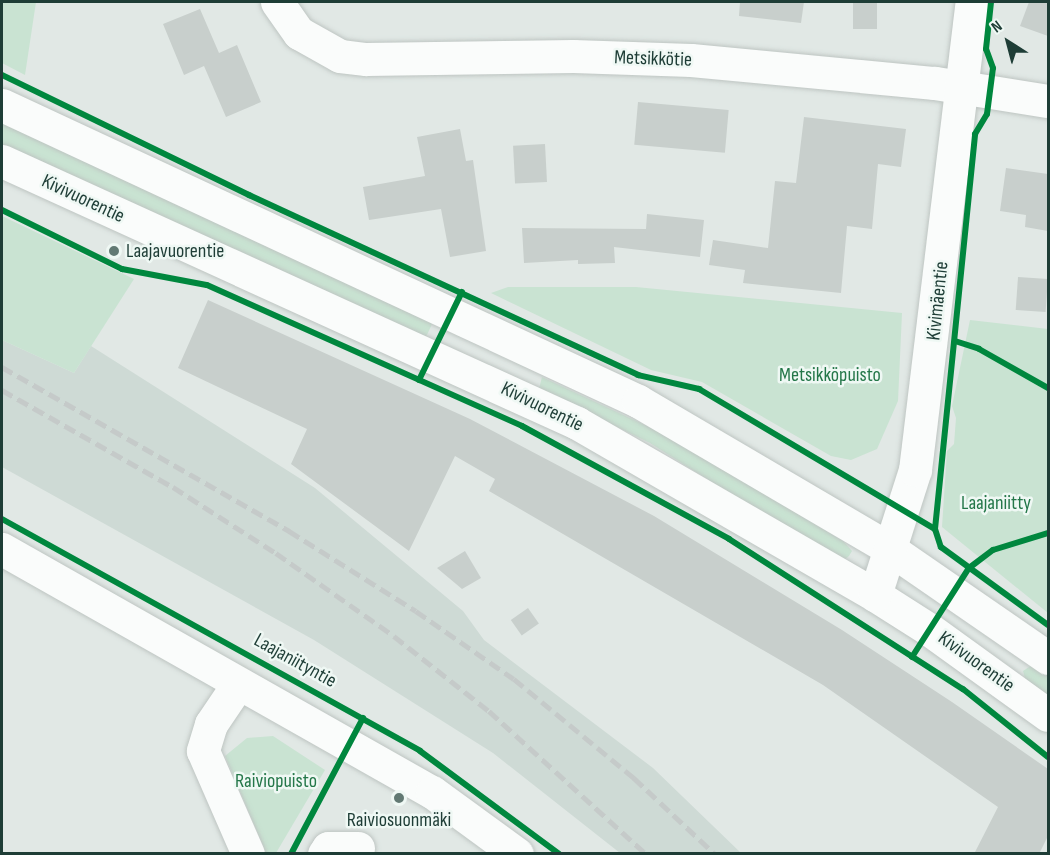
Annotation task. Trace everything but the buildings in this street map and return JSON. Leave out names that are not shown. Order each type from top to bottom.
[{"type":"street","name":"Metsikkötie","points":[[277,2],[298,33],[340,56],[366,59],[573,56],[677,59],[815,70],[1048,101]]},
{"type":"street","name":"Kivimäentie","points":[[875,595],[915,470],[972,2]]},
{"type":"street","points":[[2,105],[638,401],[890,549],[1048,658]]},
{"type":"street","name":"Kivivuorentie","points":[[2,161],[577,423],[875,595],[930,630],[1048,715]]},
{"type":"street","points":[[2,549],[133,620],[237,684],[432,792],[517,854]]},
{"type":"street","points":[[237,684],[211,724],[203,751],[248,854]]},
{"type":"street","points":[[324,854],[328,848],[358,848]]},
{"type":"shaded area","points":[[2,340],[74,373],[91,346],[315,488],[463,611],[484,640],[653,768],[741,853],[620,853],[493,753],[314,640],[2,467]]},
{"type":"green space","points":[[2,2],[36,2],[25,75],[2,63]]},
{"type":"green space","points":[[2,122],[433,322],[426,337],[2,144]]},
{"type":"green space","points":[[2,216],[134,279],[74,373],[2,340]]},
{"type":"green space","name":"Metsikköpuisto","points":[[508,287],[636,287],[902,313],[898,401],[877,449],[851,460],[831,456],[702,382],[651,370],[491,293]]},
{"type":"green space","name":"Laajaniitty","points":[[970,320],[1048,329],[1048,613],[942,527],[947,451],[954,444],[956,418],[952,406]]},
{"type":"green space","points":[[542,377],[664,434],[843,541],[852,551],[844,560],[830,557],[650,443],[539,389]]},
{"type":"green space","points":[[1032,665],[1048,675],[1048,696],[1025,679],[1023,671]]},
{"type":"green space","name":"Raiviopuisto","points":[[273,736],[325,770],[276,853],[266,853],[225,756],[247,738]]},
{"type":"railway","points":[[2,367],[289,531],[416,611],[514,679],[634,778],[715,854]]},
{"type":"railway","points":[[2,390],[173,487],[276,553],[394,636],[489,711],[646,854]]},
{"type":"cycle path","points":[[935,529],[975,134],[987,114],[993,68],[986,49],[991,2]]},
{"type":"cycle path","points":[[2,75],[249,195],[638,375],[699,389],[935,529],[941,547],[1048,625]]},
{"type":"cycle path","points":[[2,210],[122,269],[207,285],[522,426],[729,539],[963,689],[1048,757]]},
{"type":"cycle path","points":[[419,380],[462,292]]},
{"type":"cycle path","points":[[955,341],[979,349],[1048,388]]},
{"type":"cycle path","name":"Laajaniityntie","points":[[2,519],[420,751],[559,854]]},
{"type":"cycle path","points":[[912,657],[969,568],[993,550],[1048,533]]},
{"type":"cycle path","points":[[291,854],[363,718]]},
{"type":"place","name":"Laajavuorentie","points":[[114,251]]},
{"type":"place","name":"Raiviosuonmäki","points":[[399,798]]}]
